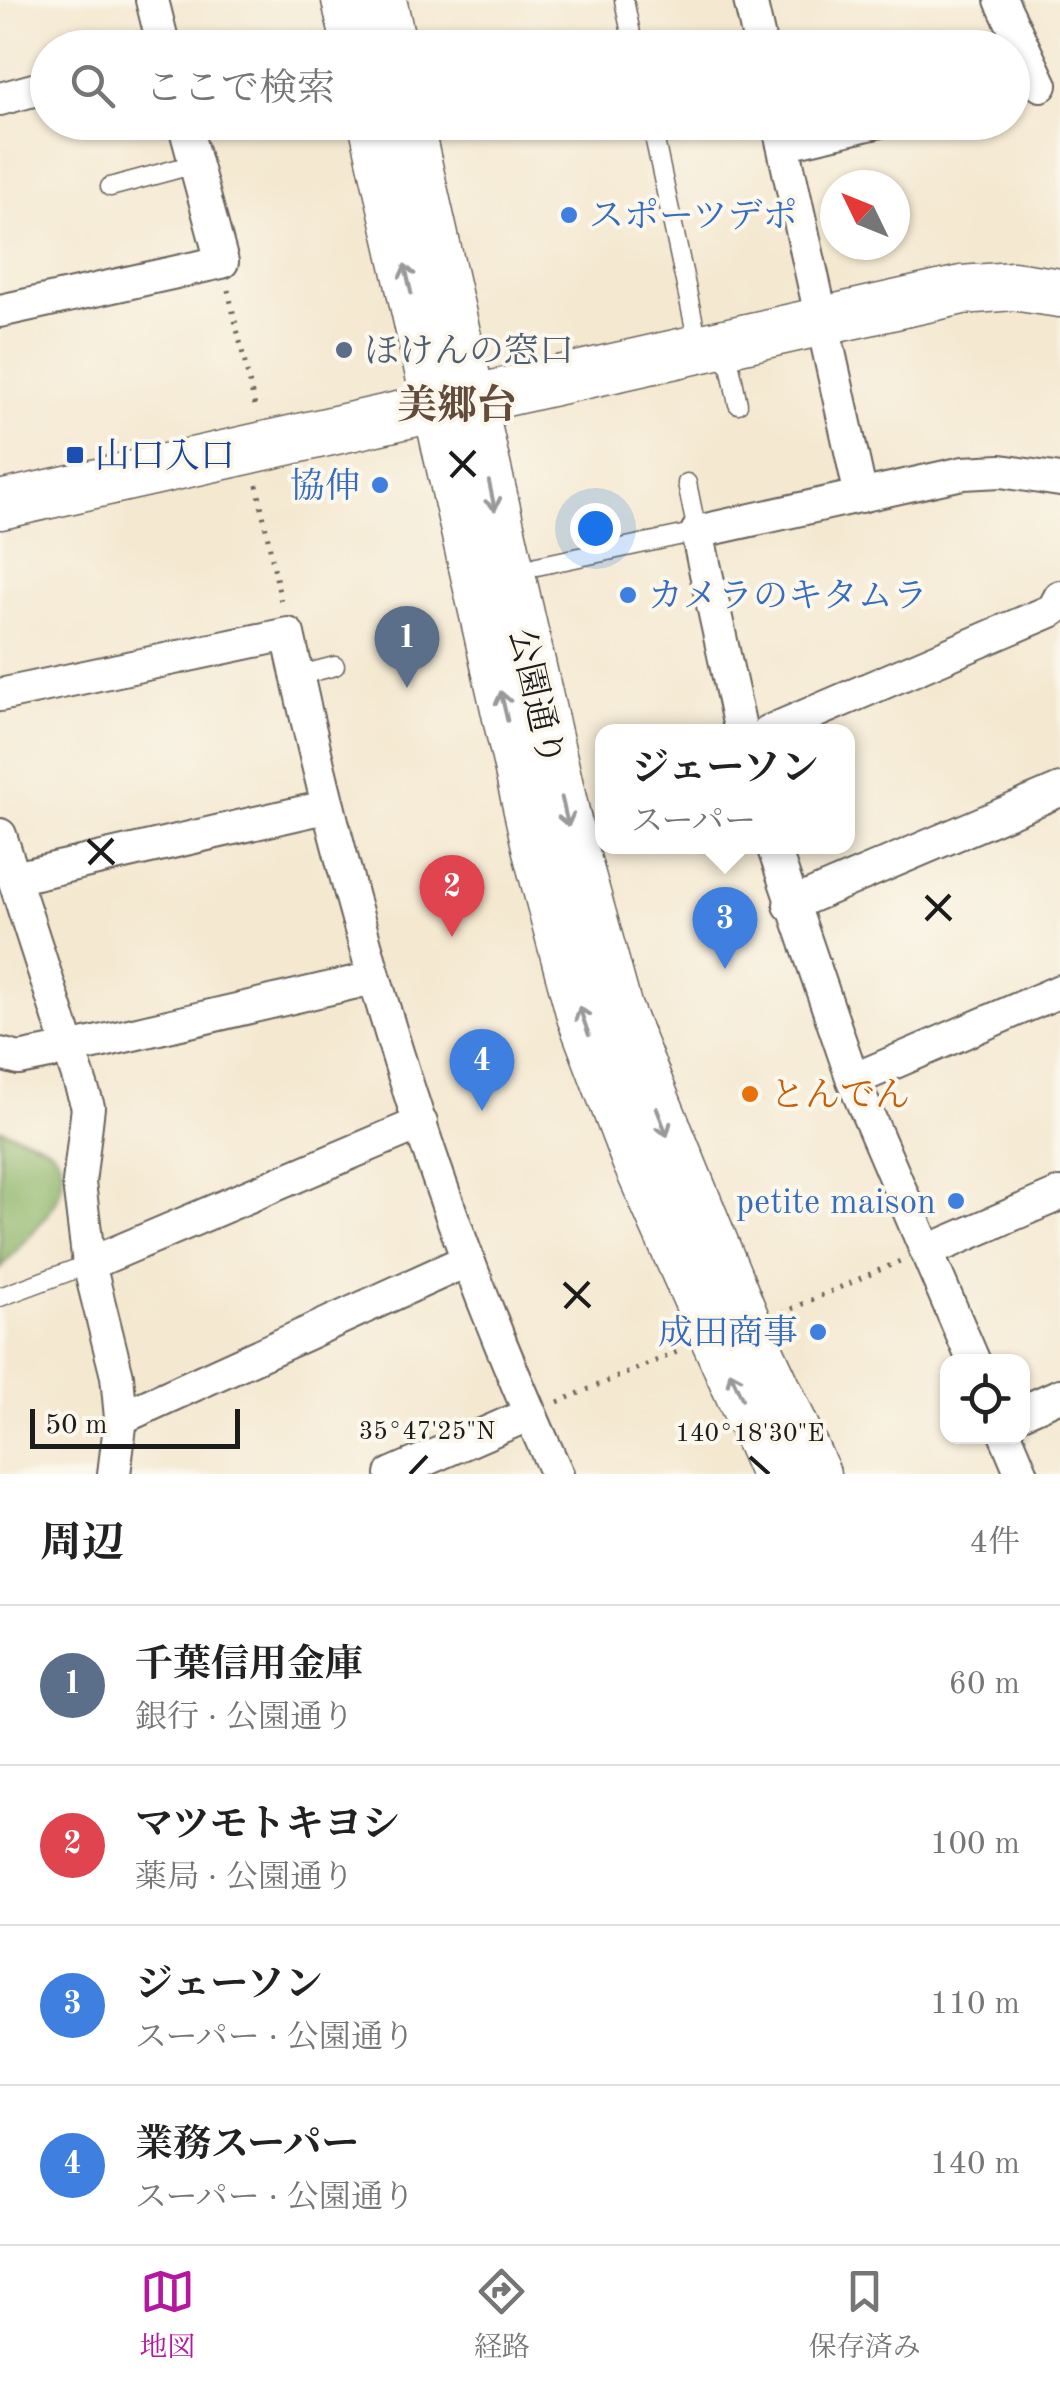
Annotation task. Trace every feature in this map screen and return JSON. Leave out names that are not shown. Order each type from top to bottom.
[{"type":"street","points":[[152,0],[160,30]]},
{"type":"street","points":[[346,0],[353,30]]},
{"type":"street","points":[[382,0],[388,30]]},
{"type":"street","points":[[750,0],[757,30]]},
{"type":"street","points":[[1001,0],[1014,30]]},
{"type":"street","points":[[0,100],[30,91]]},
{"type":"street","points":[[0,311],[222,262],[189,140]]},
{"type":"street","name":"公園通り","points":[[379,140],[455,404],[618,1009],[735,1295],[816,1474]]},
{"type":"street","name":"公園通り","points":[[411,140],[538,855],[582,1016],[634,1158],[775,1474]]},
{"type":"street","points":[[782,140],[861,496]]},
{"type":"street","points":[[0,505],[962,290],[1013,286],[1060,293]]},
{"type":"street","points":[[739,724],[697,532],[962,473],[1001,470],[1060,480]]},
{"type":"street","points":[[787,724],[1053,610],[1060,597]]},
{"type":"street","points":[[0,695],[288,634],[326,807],[420,1123],[468,1260],[558,1474]]},
{"type":"street","points":[[790,905],[1060,790]]},
{"type":"street","points":[[14,878],[326,807]]},
{"type":"street","points":[[0,835],[88,1107],[78,1183],[89,1264],[117,1376],[121,1418],[114,1474]]},
{"type":"street","points":[[775,854],[853,1080],[971,1354]]},
{"type":"street","points":[[0,1054],[20,1059],[374,978]]},
{"type":"street","points":[[853,1080],[1060,991]]},
{"type":"street","points":[[89,1264],[420,1123]]},
{"type":"street","points":[[927,1250],[1060,1194]]},
{"type":"street","points":[[121,1418],[468,1260]]},
{"type":"street","points":[[1030,1409],[1060,1396]]},
{"type":"street","points":[[392,1474],[530,1414]]},
{"type":"street","points":[[1009,1444],[1022,1474]]},
{"type":"lane","points":[[624,0],[630,30]]},
{"type":"lane","points":[[656,140],[713,348],[738,404]]},
{"type":"lane","points":[[110,187],[195,164]]},
{"type":"lane","points":[[537,566],[697,532],[687,483]]},
{"type":"lane","points":[[296,676],[335,666]]},
{"type":"lane","points":[[0,1297],[89,1264]]},
{"type":"path","points":[[222,262],[260,427]]},
{"type":"path","points":[[257,484],[288,634]]},
{"type":"path","points":[[770,1318],[927,1250]]},
{"type":"path","points":[[530,1414],[694,1346]]},
{"type":"green space","points":[[0,1129],[51,1150],[61,1164],[63,1180],[48,1213],[0,1268]]},
{"type":"place","name":"スポーツデポ","points":[[569,215]]},
{"type":"place","name":"ほけんの窓口","points":[[344,350]]},
{"type":"place","name":"山口入口","points":[[75,455]]},
{"type":"place","name":"協伸","points":[[380,485]]},
{"type":"place","name":"カメラのキタムラ","points":[[628,595]]},
{"type":"place","name":"千葉信用金庫","points":[[407,688]]},
{"type":"place","name":"マツモトキヨシ","points":[[452,937]]},
{"type":"place","name":"ジェーソン","points":[[725,969]]},
{"type":"place","name":"とんでん","points":[[750,1094]]},
{"type":"place","name":"業務スーパー","points":[[482,1111]]},
{"type":"place","name":"petite maison","points":[[956,1201]]},
{"type":"place","name":"成田商事","points":[[818,1332]]},
{"type":"district","name":"美郷台","points":[[457,404]]}]
